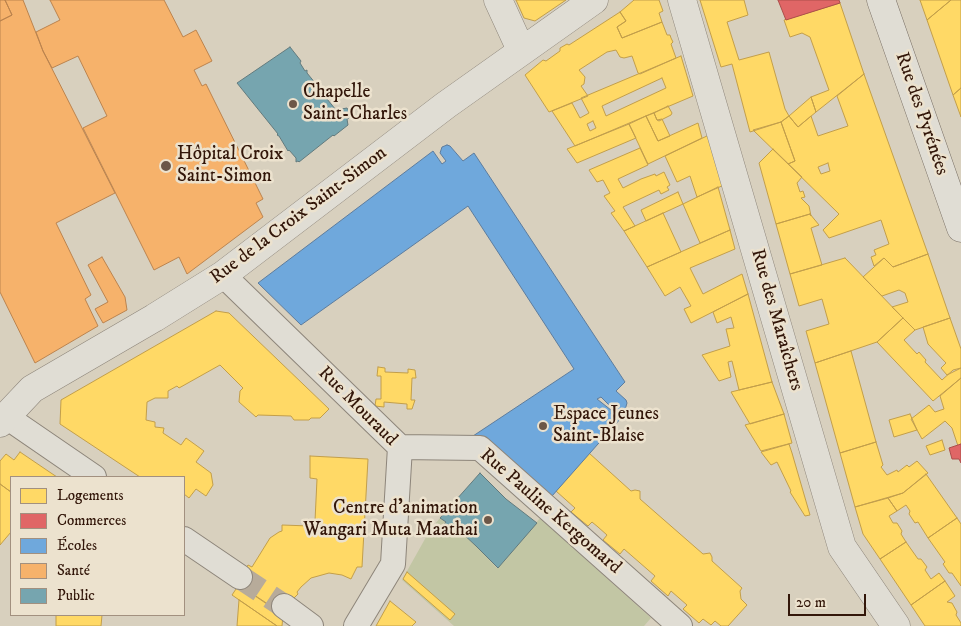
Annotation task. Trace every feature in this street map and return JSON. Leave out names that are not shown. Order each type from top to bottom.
[{"type":"street","points":[[498,0],[521,50]]},
{"type":"street","name":"Rue de la Croix Saint-Simon","points":[[2,416],[32,389],[154,318],[223,275],[521,50],[594,0]]},
{"type":"street","name":"Rue des Maraîchers","points":[[682,0],[842,547],[896,626]]},
{"type":"street","name":"Rue des Pyrénées","points":[[881,0],[961,228]]},
{"type":"street","name":"Rue Mouraud","points":[[223,275],[400,447],[393,564],[356,626]]},
{"type":"street","points":[[2,416],[92,476]]},
{"type":"street","name":"Rue Pauline Kergomard","points":[[400,447],[480,448],[680,626]]},
{"type":"street","points":[[185,540],[240,577]]},
{"type":"street","points":[[284,606],[311,626]]},
{"type":"green space","points":[[440,518],[446,522],[444,525],[457,536],[461,532],[497,568],[540,518],[651,618],[644,626],[454,626],[402,580],[430,530]]},
{"type":"building: Logements","points":[[516,0],[566,0],[535,21],[524,18]]},
{"type":"building: Logements","points":[[634,0],[659,0],[663,11],[659,13],[662,22],[622,38],[617,27],[626,21],[620,12]]},
{"type":"building: Logements","points":[[700,0],[744,0],[748,15],[727,22],[739,60],[769,52],[785,109],[789,116],[781,122],[750,132],[732,64],[721,67]]},
{"type":"building: Logements","points":[[920,0],[951,0],[927,20]]},
{"type":"building: Logements","points":[[951,0],[961,0],[961,88],[953,95],[927,20]]},
{"type":"building: Logements","points":[[840,3],[864,74],[816,112],[811,97],[829,90],[810,37],[802,33],[790,37],[784,20]]},
{"type":"building: Logements","points":[[620,12],[626,21],[617,27],[622,38],[662,22],[667,35],[670,35],[673,42],[671,44],[676,58],[640,74],[632,56],[620,57],[616,50],[607,52],[579,70],[585,77],[584,84],[581,86],[588,96],[549,112],[525,75],[543,60],[546,61],[560,51],[560,48],[567,44],[569,45]]},
{"type":"building: Logements","points":[[681,56],[693,96],[575,146],[552,111],[572,103],[580,118],[589,113],[581,98]],"holes":[[[662,78],[666,88],[606,116],[602,106]],[[593,121],[596,128],[590,131],[587,124]]]},
{"type":"building: Logements","points":[[864,74],[928,254],[893,267],[884,258],[874,266],[871,257],[876,255],[874,250],[889,244],[881,220],[829,238],[823,230],[839,214],[788,164],[795,161],[781,122],[789,116],[798,127],[811,116],[818,136],[848,126],[837,96]],"holes":[[[828,163],[830,171],[821,174],[818,167]]]},
{"type":"building: Logements","points":[[961,88],[961,117],[953,95]]},
{"type":"building: Logements","points":[[811,97],[816,112],[798,127],[789,116]]},
{"type":"building: Logements","points":[[668,106],[672,113],[671,115],[659,121],[657,120],[654,113]]},
{"type":"building: Logements","points":[[654,113],[657,120],[662,119],[670,136],[658,141],[646,116]]},
{"type":"building: Logements","points":[[646,116],[658,141],[698,123],[702,138],[648,164],[629,124]]},
{"type":"building: Logements","points":[[781,122],[795,161],[788,164],[753,130]]},
{"type":"building: Logements","points":[[629,124],[636,138],[577,163],[567,149]]},
{"type":"building: Logements","points":[[709,135],[724,185],[697,197],[690,176],[677,182],[665,156]]},
{"type":"building: Logements","points":[[640,148],[648,165],[618,179],[623,188],[641,179],[664,172],[670,185],[667,187],[669,190],[661,194],[659,190],[623,207],[635,226],[624,231],[611,213],[615,211],[604,196],[610,193],[603,180],[597,182],[589,170]]},
{"type":"building: Logements","points":[[773,149],[802,177],[797,183],[800,192],[803,191],[805,197],[801,198],[809,206],[811,216],[810,214],[776,224],[759,163]]},
{"type":"building: Logements","points":[[718,187],[730,230],[700,243],[683,204]]},
{"type":"building: Logements","points":[[678,192],[683,204],[646,221],[641,210]]},
{"type":"building: Logements","points":[[663,213],[681,252],[647,267],[624,231]]},
{"type":"building: Logements","points":[[810,214],[819,225],[811,228],[822,265],[790,274],[776,224]]},
{"type":"building: Logements","points":[[730,230],[735,249],[690,268],[703,294],[742,274],[748,294],[691,323],[684,309],[691,306],[680,287],[665,296],[647,267]]},
{"type":"building: Logements","points":[[928,254],[950,318],[915,330],[892,307],[908,302],[905,293],[899,290],[882,296],[863,277],[884,258],[893,267]]},
{"type":"building: Logements","points":[[845,258],[903,318],[877,342],[815,363],[806,331],[829,324],[822,299],[799,306],[790,274]]},
{"type":"building: Logements","points":[[748,294],[772,382],[739,390],[732,361],[728,362],[731,377],[719,381],[702,355],[730,346],[726,329],[734,328],[731,317],[717,323],[713,312]]},
{"type":"building: Logements","points":[[216,311],[229,313],[329,409],[320,418],[311,418],[309,420],[294,420],[291,416],[258,415],[256,417],[239,402],[240,391],[243,388],[220,365],[179,388],[177,386],[168,391],[168,398],[155,398],[147,402],[146,420],[155,422],[155,427],[164,428],[163,433],[181,445],[186,438],[204,451],[196,462],[211,473],[213,485],[206,496],[196,489],[189,498],[185,495],[185,476],[138,476],[60,424],[61,400]]},
{"type":"building: Logements","points":[[903,318],[915,330],[904,340],[917,354],[919,352],[926,360],[925,362],[942,380],[953,370],[961,368],[961,378],[933,401],[877,342]]},
{"type":"building: Logements","points":[[950,318],[961,349],[961,368],[947,375],[941,368],[946,363],[928,344],[923,327]]},
{"type":"building: Logements","points":[[851,351],[876,442],[840,453],[815,363]]},
{"type":"building: Logements","points":[[378,367],[385,368],[385,372],[408,373],[408,369],[415,370],[416,378],[412,378],[411,400],[415,400],[412,409],[407,409],[407,404],[384,402],[384,407],[375,406],[376,399],[381,399],[381,376],[377,376]]},
{"type":"building: Logements","points":[[961,378],[961,444],[958,446],[952,428],[945,421],[922,439],[911,419],[929,405],[935,412],[944,409],[940,396]]},
{"type":"building: Logements","points":[[772,382],[784,414],[750,424],[731,392]]},
{"type":"building: Logements","points":[[784,414],[792,443],[761,451],[745,425]]},
{"type":"building: Logements","points":[[910,414],[917,430],[894,437],[889,420]]},
{"type":"building: Logements","points":[[942,440],[945,450],[930,455],[926,446]]},
{"type":"building: Logements","points":[[876,442],[883,465],[881,467],[887,475],[897,470],[898,472],[907,465],[909,467],[917,461],[928,473],[903,493],[855,507],[840,453]]},
{"type":"building: Logements","points":[[789,444],[810,515],[805,516],[790,492],[777,462],[771,465],[761,452]]},
{"type":"building: Logements","points":[[20,452],[56,476],[10,476],[10,491],[0,484],[0,461],[6,454],[14,460]]},
{"type":"building: Logements","points":[[589,453],[631,491],[640,491],[640,499],[703,554],[710,553],[712,561],[742,588],[740,591],[741,599],[747,605],[728,626],[721,626],[715,621],[711,625],[703,619],[699,623],[683,609],[687,605],[671,591],[668,596],[651,581],[655,576],[624,549],[620,554],[603,540],[607,535],[598,527],[592,522],[588,526],[571,512],[575,508],[556,491]]},
{"type":"building: Logements","points":[[310,456],[368,459],[362,567],[357,567],[351,579],[329,573],[311,578],[301,587],[294,598],[290,596],[280,612],[236,583],[248,565],[252,567],[270,538],[282,531],[282,525],[310,526],[315,521],[317,479],[310,478]]},
{"type":"building: Logements","points":[[926,474],[957,518],[928,538],[918,522],[915,523],[909,514],[910,511],[906,505],[897,511],[888,498],[903,493]]},
{"type":"building: Logements","points":[[0,484],[10,491],[10,533],[0,545]]},
{"type":"building: Logements","points":[[888,498],[897,511],[889,516],[893,523],[897,523],[906,542],[880,559],[863,534],[855,507]]},
{"type":"building: Logements","points":[[957,518],[961,524],[961,586],[952,573],[949,573],[943,564],[945,562],[928,538]]},
{"type":"building: Logements","points":[[906,542],[918,559],[921,559],[927,567],[925,570],[931,579],[939,573],[945,581],[911,605],[880,559]]},
{"type":"building: Logements","points":[[407,572],[455,614],[450,620],[403,579]]},
{"type":"building: Logements","points":[[945,581],[955,596],[947,602],[952,603],[961,626],[925,626],[911,605]]},
{"type":"building: Logements","points":[[236,583],[283,615],[282,626],[277,626],[232,595],[238,586]]},
{"type":"building: Logements","points":[[239,600],[245,604],[277,626],[237,626]]},
{"type":"building: Logements","points":[[390,601],[416,622],[412,626],[376,626]]},
{"type":"building: Logements","points":[[56,616],[102,616],[101,626],[56,626]]},
{"type":"building: Commerces","points":[[778,0],[839,0],[840,3],[786,20]]},
{"type":"building: Commerces","points":[[961,444],[961,463],[959,459],[952,459],[949,448]]},
{"type":"building: Écoles","points":[[447,145],[463,161],[474,153],[625,382],[616,391],[626,400],[625,410],[620,411],[610,406],[601,397],[597,399],[621,418],[552,496],[487,439],[473,436],[574,369],[468,206],[301,325],[258,283],[433,151],[442,164],[446,161],[440,153],[442,147]]},
{"type":"building: Santé","points":[[0,0],[5,0],[12,15],[0,21]]},
{"type":"building: Santé","points":[[5,0],[23,0],[43,51],[115,193],[56,223],[91,295],[85,299],[98,326],[35,363],[0,292],[0,21],[12,15]]},
{"type":"building: Santé","points":[[50,0],[164,0],[183,37],[196,30],[212,61],[194,70],[202,86],[206,84],[263,199],[256,203],[263,217],[187,274],[179,257],[154,270],[83,128],[107,116],[78,56],[52,68],[43,51],[36,32],[60,20]]},
{"type":"building: Santé","points":[[102,257],[125,297],[127,310],[103,323],[95,309],[108,302],[88,265]]},
{"type":"building: Public","name":"Chapelle Saint-Charles","points":[[290,47],[301,61],[300,63],[305,71],[307,70],[307,73],[317,83],[325,97],[329,98],[327,99],[336,110],[347,108],[350,113],[347,119],[348,125],[299,162],[296,162],[296,158],[288,151],[278,134],[237,83]]},
{"type":"building: Public","name":"Centre d’animation Wangari Muta Maathai","points":[[480,473],[506,499],[537,523],[498,568],[461,532],[457,536],[444,525],[446,522],[440,518]]},
{"type":"tunnel","points":[[240,577],[284,606]]},
{"type":"place","name":"Chapelle Saint-Charles","points":[[293,104]]},
{"type":"place","name":"Hôpital Croix Saint-Simon","points":[[166,166]]},
{"type":"place","name":"Espace Jeunes Saint-Blaise","points":[[543,426]]},
{"type":"place","name":"Centre d’animation Wangari Muta Maathai","points":[[488,520]]}]
